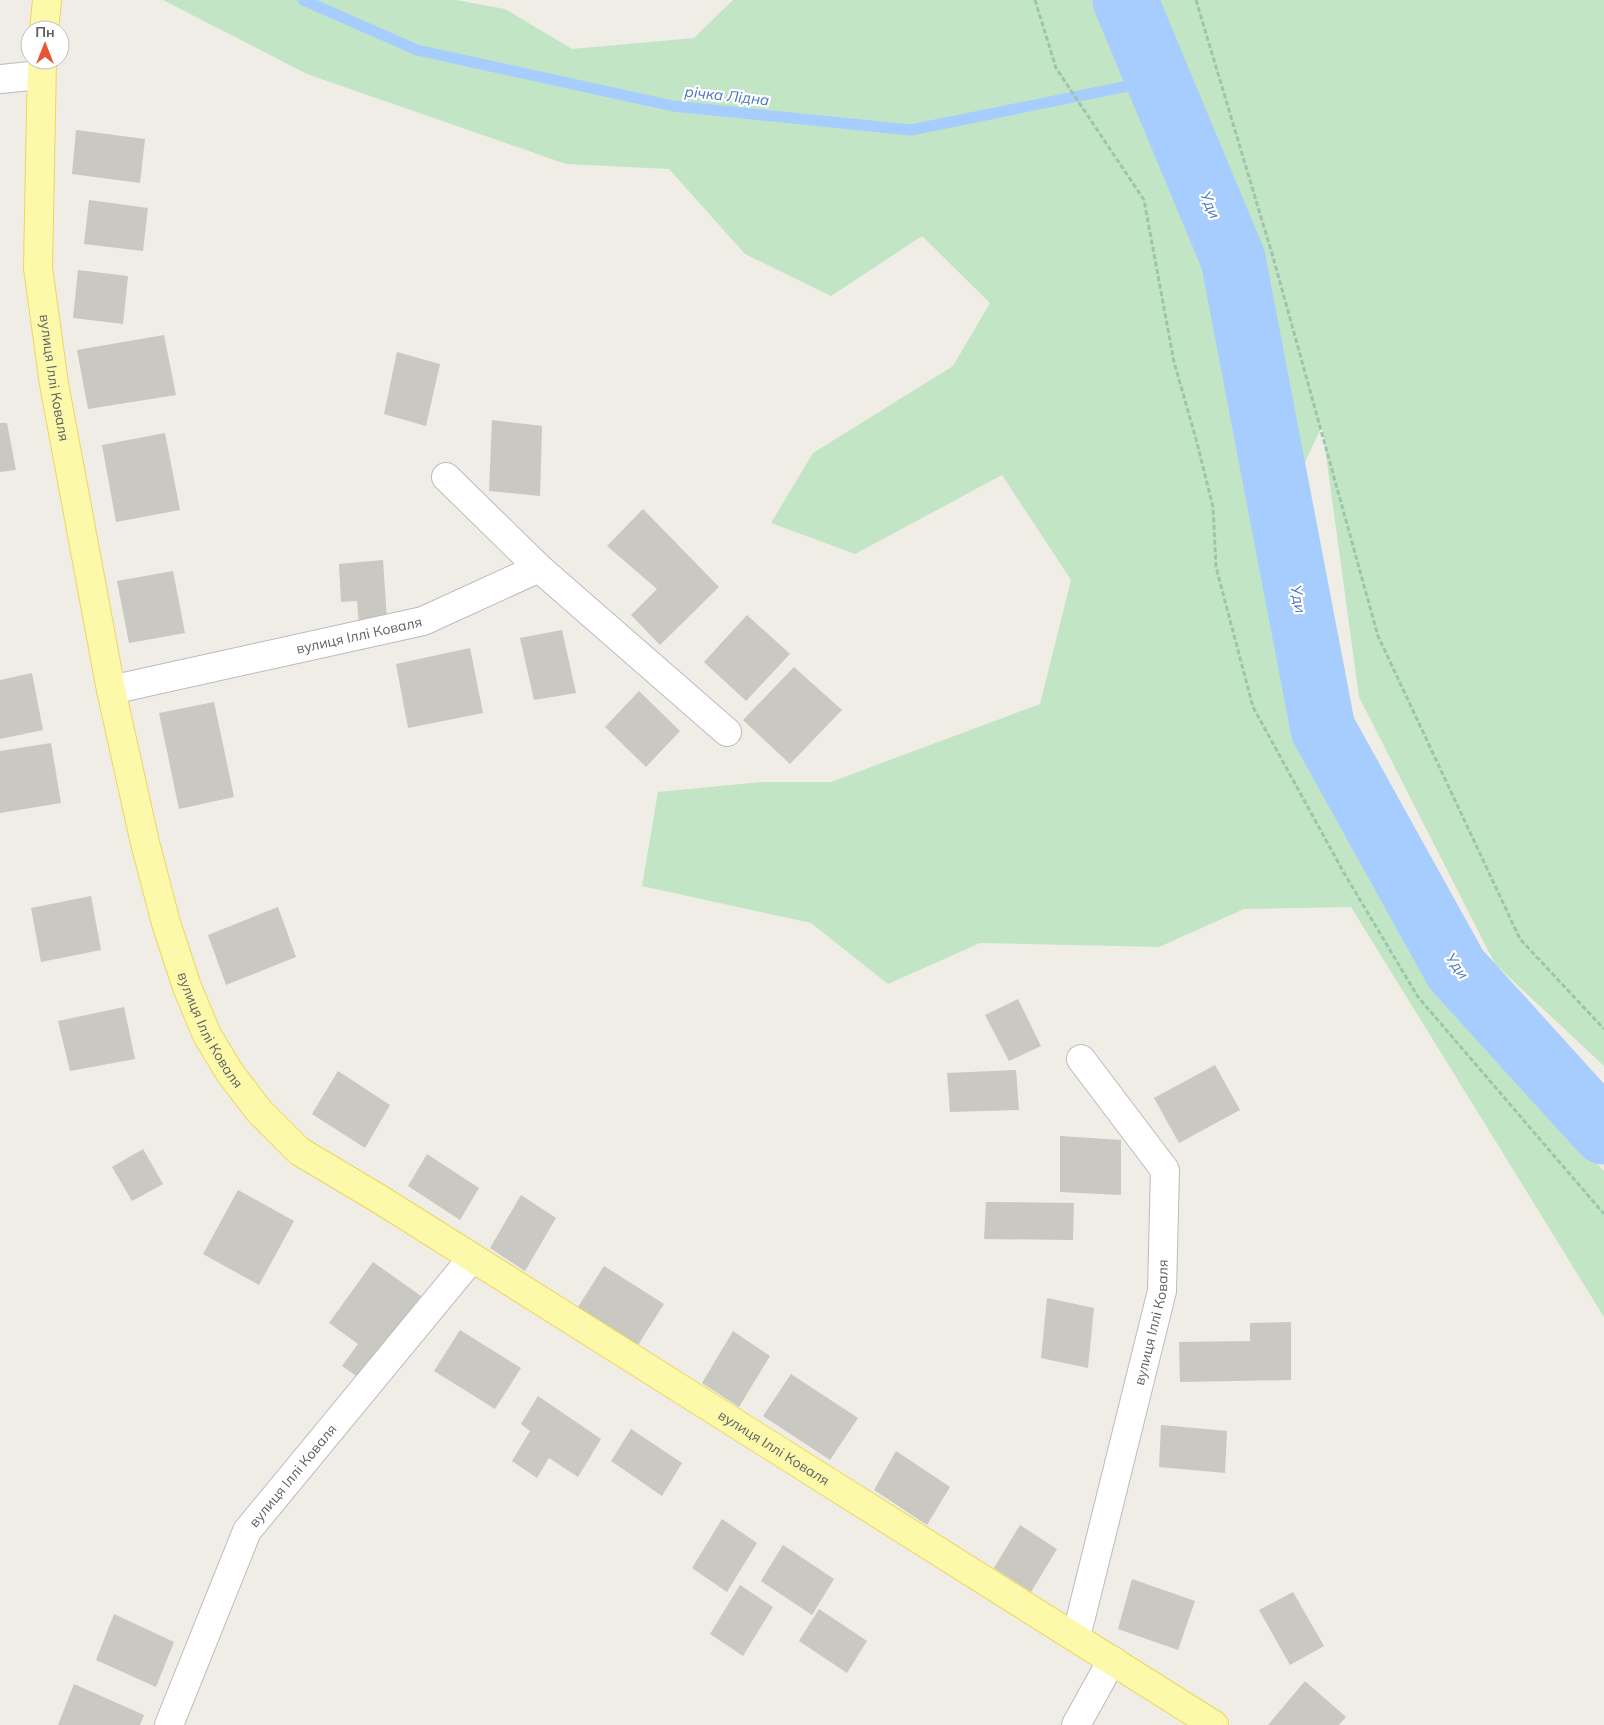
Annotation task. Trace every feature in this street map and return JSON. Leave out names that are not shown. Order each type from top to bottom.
[{"type":"main road","points":[[45,20],[47,0]]},
{"type":"main road","name":"вулиця Іллі Коваля","points":[[41,70],[38,268],[54,384],[110,690],[145,842],[186,987],[207,1035],[230,1073],[259,1111],[299,1151],[1214,1725]]},
{"type":"street","points":[[0,79],[34,70]]},
{"type":"street","points":[[446,478],[539,568],[727,732]]},
{"type":"street","name":"вулиця Іллі Коваля","points":[[110,690],[423,622],[539,568]]},
{"type":"street","name":"вулиця Іллі Коваля","points":[[1076,1637],[1162,1291],[1165,1170],[1081,1059]]},
{"type":"street","name":"вулиця Іллі Коваля","points":[[169,1725],[247,1531],[472,1258]]},
{"type":"street","points":[[1076,1725],[1112,1660]]},
{"type":"path","points":[[1035,0],[1056,68],[1144,200],[1174,362],[1213,507],[1216,567],[1253,707],[1344,873],[1418,997],[1604,1214]]},
{"type":"path","points":[[1196,0],[1273,257],[1378,636],[1520,939],[1604,1029]]},
{"type":"green space","points":[[163,0],[456,0],[505,9],[572,49],[694,38],[733,0],[1109,0],[1218,267],[1293,727],[1475,1034],[1604,1171],[1604,1317],[1351,907],[1244,909],[1159,947],[980,943],[888,984],[811,923],[642,886],[658,792],[762,782],[831,782],[1040,704],[1071,580],[1002,475],[855,554],[771,523],[813,453],[953,366],[990,303],[922,236],[831,296],[745,254],[669,169],[566,164],[307,74]]},
{"type":"green space","points":[[1140,0],[1604,0],[1604,1066],[1495,964],[1359,697],[1322,426],[1290,494],[1240,243]]},
{"type":"building","points":[[76,130],[145,139],[140,183],[72,174]]},
{"type":"building","points":[[89,200],[148,208],[143,251],[84,244]]},
{"type":"building","points":[[78,270],[128,276],[123,324],[73,318]]},
{"type":"building","points":[[164,335],[176,395],[88,409],[77,350]]},
{"type":"building","points":[[397,352],[440,364],[426,426],[384,414]]},
{"type":"building","points":[[492,420],[542,426],[540,496],[489,491]]},
{"type":"building","points":[[0,423],[7,423],[16,470],[0,472]]},
{"type":"building","points":[[165,433],[180,510],[116,522],[102,445]]},
{"type":"building","points":[[643,509],[719,587],[660,645],[631,615],[657,589],[607,546]]},
{"type":"building","points":[[383,560],[387,621],[359,624],[357,601],[341,602],[339,564]]},
{"type":"building","points":[[173,571],[185,633],[129,643],[117,581]]},
{"type":"building","points":[[747,615],[790,654],[746,701],[704,662]]},
{"type":"building","points":[[562,630],[576,693],[534,700],[520,638]]},
{"type":"building","points":[[470,648],[483,713],[408,728],[396,664]]},
{"type":"building","points":[[794,667],[842,710],[790,764],[743,720]]},
{"type":"building","points":[[32,673],[43,730],[0,739],[0,680]]},
{"type":"building","points":[[639,691],[680,731],[646,767],[605,727]]},
{"type":"building","points":[[214,702],[234,797],[179,809],[159,713]]},
{"type":"building","points":[[51,743],[61,803],[0,813],[0,751]]},
{"type":"building","points":[[91,896],[101,950],[41,962],[31,908]]},
{"type":"building","points":[[278,907],[296,957],[226,985],[208,935]]},
{"type":"building","points":[[1018,999],[1041,1046],[1009,1061],[985,1015]]},
{"type":"building","points":[[124,1007],[135,1059],[70,1071],[58,1021]]},
{"type":"building","points":[[1215,1065],[1240,1110],[1179,1143],[1154,1098]]},
{"type":"building","points":[[1016,1070],[1019,1110],[950,1112],[947,1073]]},
{"type":"building","points":[[338,1071],[390,1105],[365,1148],[312,1114]]},
{"type":"building","points":[[1060,1136],[1121,1140],[1121,1195],[1060,1192]]},
{"type":"building","points":[[143,1149],[163,1184],[132,1201],[112,1167]]},
{"type":"building","points":[[427,1154],[479,1188],[460,1220],[408,1186]]},
{"type":"building","points":[[238,1190],[294,1221],[259,1285],[203,1254]]},
{"type":"building","points":[[521,1195],[556,1218],[525,1271],[490,1248]]},
{"type":"building","points":[[986,1202],[1074,1203],[1073,1240],[984,1239]]},
{"type":"building","points":[[373,1262],[421,1296],[362,1380],[342,1366],[358,1344],[329,1323]]},
{"type":"building","points":[[604,1266],[664,1304],[638,1345],[578,1307]]},
{"type":"building","points":[[1047,1298],[1094,1308],[1088,1368],[1041,1358]]},
{"type":"building","points":[[1291,1322],[1291,1380],[1180,1382],[1179,1342],[1250,1341],[1250,1323]]},
{"type":"building","points":[[460,1330],[521,1368],[495,1409],[434,1371]]},
{"type":"building","points":[[733,1331],[770,1356],[739,1407],[702,1383]]},
{"type":"building","points":[[791,1374],[858,1418],[830,1460],[763,1416]]},
{"type":"building","points":[[538,1396],[601,1439],[578,1477],[549,1458],[537,1478],[512,1461],[530,1431],[521,1424]]},
{"type":"building","points":[[1161,1425],[1227,1431],[1225,1473],[1159,1467]]},
{"type":"building","points":[[631,1429],[682,1463],[662,1496],[611,1461]]},
{"type":"building","points":[[896,1451],[950,1487],[927,1525],[874,1490]]},
{"type":"building","points":[[722,1519],[757,1543],[727,1592],[692,1568]]},
{"type":"building","points":[[1020,1525],[1057,1549],[1031,1592],[994,1568]]},
{"type":"building","points":[[783,1545],[834,1579],[812,1615],[761,1581]]},
{"type":"building","points":[[1132,1579],[1195,1601],[1178,1650],[1118,1629]]},
{"type":"building","points":[[740,1585],[773,1607],[743,1656],[710,1634]]},
{"type":"building","points":[[1293,1592],[1324,1646],[1290,1665],[1259,1610]]},
{"type":"building","points":[[819,1609],[867,1641],[847,1673],[799,1641]]},
{"type":"building","points":[[114,1614],[174,1642],[156,1687],[96,1660]]},
{"type":"building","points":[[1305,1681],[1346,1717],[1339,1725],[1268,1725]]},
{"type":"building","points":[[74,1684],[144,1715],[140,1725],[58,1725]]},
{"type":"waterway","name":"річка Лідна","points":[[303,0],[417,50],[673,106],[911,130],[1158,80]]},
{"type":"waterway","name":"Уди","points":[[1125,0],[1233,259],[1323,729],[1456,969],[1604,1132]]}]
